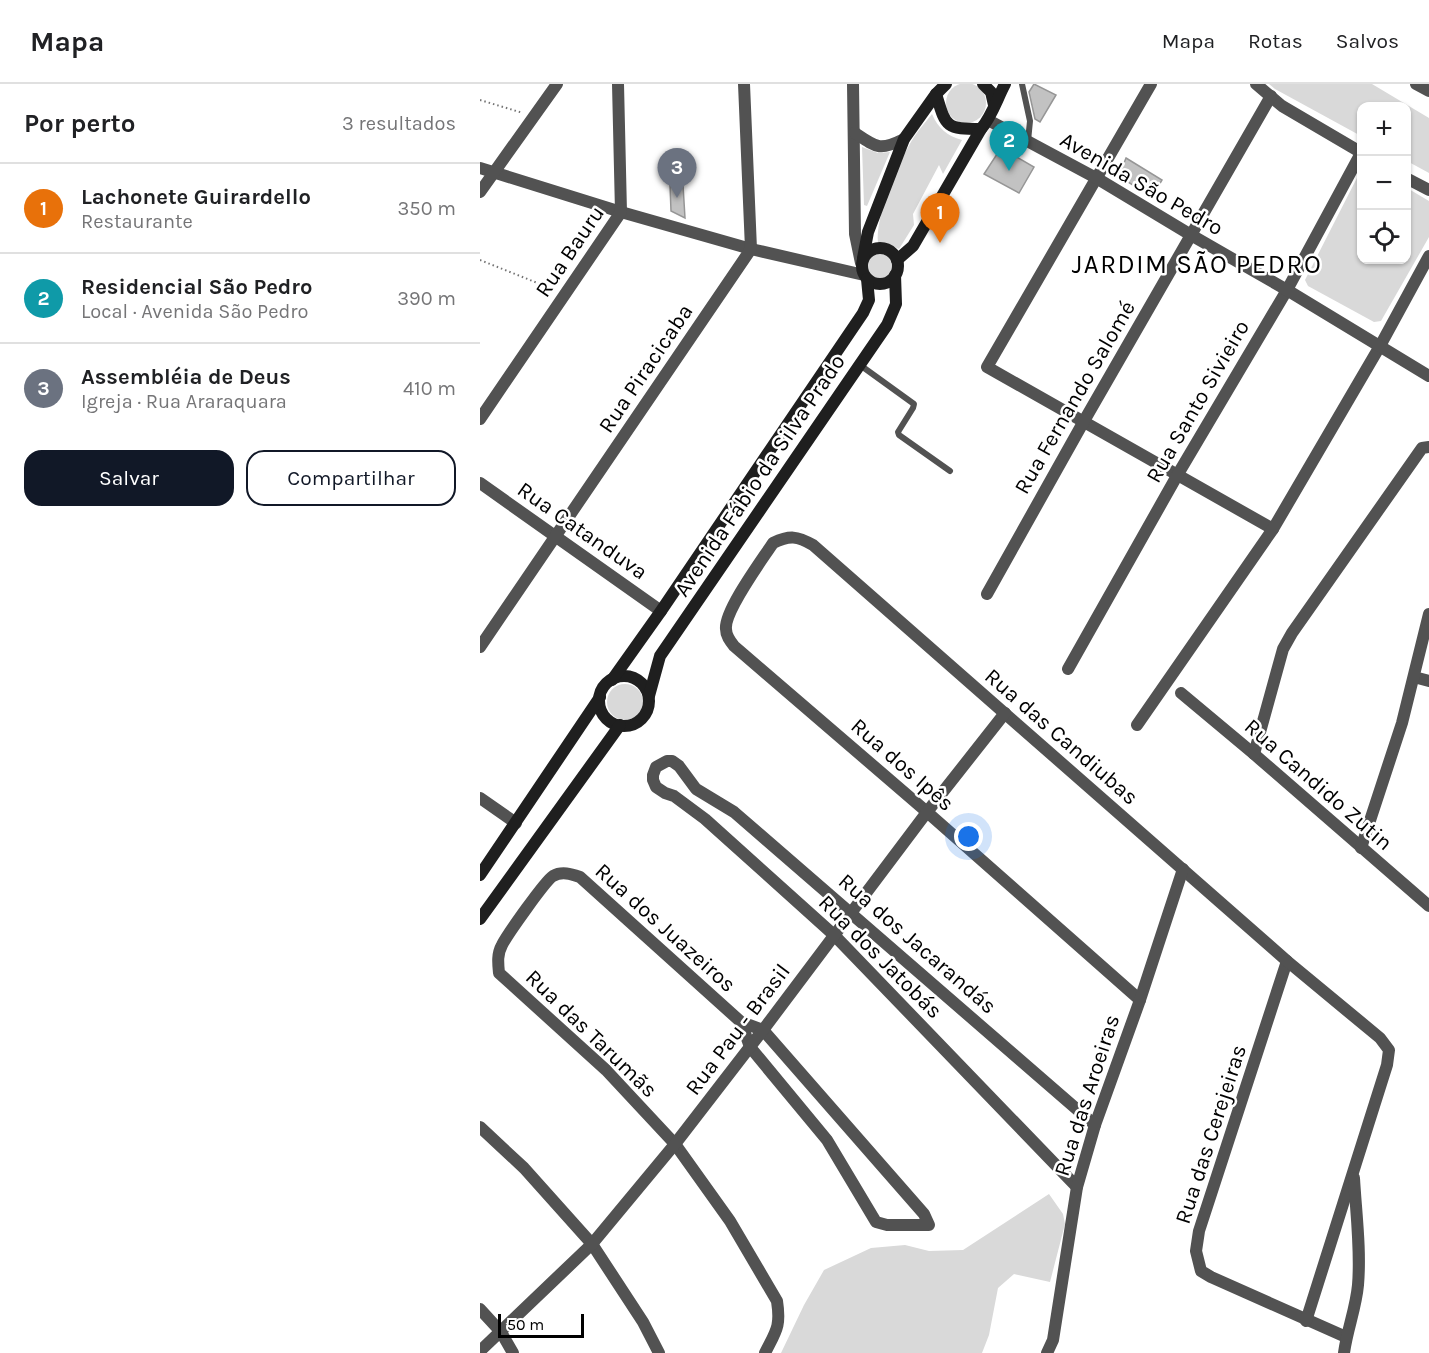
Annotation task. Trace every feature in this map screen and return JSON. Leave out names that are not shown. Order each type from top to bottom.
[{"type":"main road","name":"Avenida Fábio da Silva Prado","points":[[612,680],[863,313],[869,300],[864,269],[868,232],[904,139],[936,94],[946,84]]},
{"type":"main road","points":[[983,84],[991,92],[994,105]]},
{"type":"main road","points":[[897,260],[913,246],[1005,84]]},
{"type":"main road","points":[[936,94],[947,124],[958,129],[984,124]]},
{"type":"main road","points":[[878,248],[890,251],[897,260],[896,275],[887,283],[871,282],[864,269],[872,250],[878,248]]},
{"type":"main road","name":"Avenida Fábio da Silva Prado","points":[[649,696],[660,656],[887,325],[896,304],[896,275]]},
{"type":"main road","points":[[480,875],[600,697],[604,687],[612,680],[622,676],[635,678],[646,689],[649,704],[647,712],[636,723],[620,725],[606,718],[601,708],[600,697]]},
{"type":"main road","points":[[480,919],[620,725]]},
{"type":"street","points":[[480,192],[557,84]]},
{"type":"street","name":"Rua Bauru","points":[[480,419],[621,212],[618,84]]},
{"type":"street","points":[[744,84],[751,249]]},
{"type":"street","points":[[480,168],[751,249],[864,269],[855,234],[853,84]]},
{"type":"street","points":[[1151,84],[987,367],[1273,529]]},
{"type":"street","points":[[1256,84],[1282,106],[1357,151]]},
{"type":"street","points":[[1416,84],[1429,91]]},
{"type":"street","name":"Rua Fernando Salomé","points":[[987,594],[1271,96]]},
{"type":"street","name":"Avenida São Pedro","points":[[984,124],[1028,141],[1098,179],[1429,376]]},
{"type":"street","points":[[855,133],[871,144],[887,147],[904,139]]},
{"type":"street","name":"Rua Santo Sivieiro","points":[[1068,669],[1178,474],[1287,290],[1359,156]]},
{"type":"street","points":[[1411,180],[1429,190]]},
{"type":"street","name":"Rua Piracicaba","points":[[480,647],[751,249]]},
{"type":"street","points":[[1137,724],[1273,529],[1380,346],[1429,256]]},
{"type":"street","points":[[1254,754],[1283,650],[1292,633],[1422,448],[1429,447]]},
{"type":"street","name":"Rua Catanduva","points":[[480,483],[661,611]]},
{"type":"street","name":"Rua das Candiubas","points":[[725,627],[731,609],[773,543],[784,538],[795,537],[813,545],[1287,961],[1380,1038],[1389,1050],[1387,1065],[1353,1170]]},
{"type":"street","points":[[1361,848],[1402,723],[1429,614]]},
{"type":"street","name":"Rua dos Ipês","points":[[725,627],[727,637],[734,646],[1140,1000]]},
{"type":"street","points":[[1414,677],[1429,681]]},
{"type":"street","name":"Rua Candido Zutin","points":[[1181,693],[1429,906]]},
{"type":"street","name":"Rua Pau - Brasil","points":[[480,1352],[592,1244],[675,1144],[1005,713]]},
{"type":"street","name":"Rua dos Jacarandás","points":[[656,767],[666,761],[672,761],[680,766],[696,789],[734,812],[1095,1125]]},
{"type":"street","name":"Rua dos Jatobás","points":[[656,767],[653,775],[656,787],[674,796],[705,819],[834,935],[1077,1186]]},
{"type":"street","points":[[480,798],[516,823]]},
{"type":"street","name":"Rua das Aroeiras","points":[[1047,1353],[1053,1340],[1077,1186],[1095,1125],[1140,1000],[1183,869]]},
{"type":"street","name":"Rua dos Juazeiros","points":[[497,959],[502,945],[551,877],[562,873],[580,877],[741,1022],[763,1030],[924,1214],[929,1225],[887,1225],[876,1222],[827,1140],[750,1047],[741,1022]]},
{"type":"street","name":"Rua das Tarumãs","points":[[497,959],[499,973],[606,1070],[675,1144],[730,1221],[777,1301],[778,1327],[765,1353]]},
{"type":"street","name":"Rua das Cerejeiras","points":[[1287,961],[1199,1231],[1196,1251],[1201,1271],[1211,1277],[1346,1337]]},
{"type":"street","points":[[480,1127],[524,1168],[592,1244],[643,1322],[659,1353]]},
{"type":"street","points":[[1306,1321],[1353,1170]]},
{"type":"street","points":[[1344,1353],[1358,1287],[1359,1264],[1353,1170]]},
{"type":"street","points":[[480,1309],[501,1332],[513,1353]]},
{"type":"street","name":"Rua das Aroeiras","points":[[1053,1340],[1058,1353]]},
{"type":"lane","points":[[1022,84],[1030,121],[1028,141]]},
{"type":"lane","points":[[860,364],[914,404],[898,432],[899,435],[950,471]]},
{"type":"path","points":[[480,100],[534,116]]},
{"type":"path","points":[[480,260],[565,294]]},
{"type":"shaded area","points":[[966,83],[980,89],[986,103],[980,117],[966,123],[952,117],[946,103],[952,89]]},
{"type":"shaded area","points":[[1269,84],[1372,84],[1402,102],[1357,102],[1357,134]]},
{"type":"shaded area","points":[[1411,107],[1429,118],[1429,173],[1411,163]]},
{"type":"shaded area","points":[[932,114],[944,131],[962,140],[943,174],[939,165],[913,214],[914,225],[899,249],[878,243],[880,218],[895,174],[914,137]]},
{"type":"shaded area","points":[[862,147],[878,153],[890,152],[867,206],[864,205]]},
{"type":"shaded area","points":[[1357,178],[1357,264],[1411,264],[1411,190],[1429,201],[1429,237],[1381,321],[1374,322],[1308,286],[1305,280]]},
{"type":"shaded area","points":[[880,254],[888,258],[892,266],[888,274],[880,278],[872,274],[868,266],[872,258]]},
{"type":"shaded area","points":[[625,684],[637,690],[643,702],[637,714],[625,720],[613,714],[607,702],[613,690]]},
{"type":"shaded area","points":[[1049,1194],[1063,1214],[1065,1224],[1050,1282],[1014,1274],[998,1288],[989,1335],[982,1353],[781,1353],[824,1270],[871,1248],[905,1245],[929,1251],[963,1250]]},
{"type":"building","points":[[1034,84],[1056,95],[1040,122],[1035,119],[1029,92]]},
{"type":"building","points":[[1001,148],[1034,167],[1019,193],[984,174]]},
{"type":"building","points":[[1126,158],[1162,180],[1152,197],[1123,179],[1122,168]]},
{"type":"building","points":[[670,185],[683,185],[685,218],[671,211]]},
{"type":"place","name":"Residencial São Pedro","points":[[1009,171]]},
{"type":"place","name":"Assembléia de Deus","points":[[677,198]]},
{"type":"place","name":"Lachonete Guirardello","points":[[940,243]]},
{"type":"district","name":"JARDIM SÃO PEDRO","points":[[1197,264]]}]
